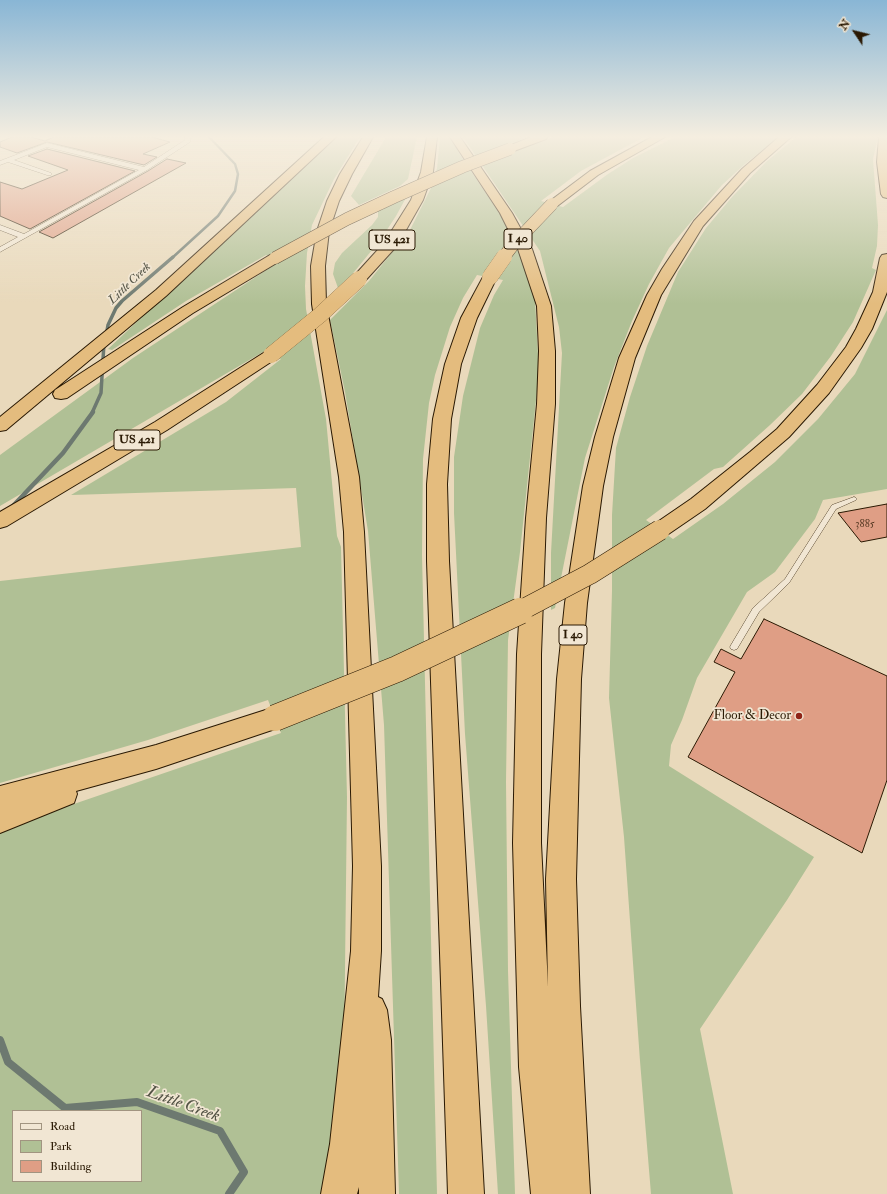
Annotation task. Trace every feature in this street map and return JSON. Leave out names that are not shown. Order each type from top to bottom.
[{"type":"highway","points":[[0,426],[161,293],[270,193]]},
{"type":"highway","points":[[337,193],[327,216],[320,248],[318,272],[319,304],[348,470],[354,532],[367,866],[366,951],[349,1136],[339,1194]]},
{"type":"highway","points":[[0,435],[159,328],[275,258],[347,219],[405,193]]},
{"type":"highway","name":"US 421","points":[[0,521],[161,426],[271,355],[320,315],[359,279],[389,246],[400,230],[420,193]]},
{"type":"highway","points":[[492,193],[506,213],[526,249],[544,306],[546,328],[546,404],[536,518],[529,654],[527,843],[536,1067],[549,1194]]},
{"type":"highway","name":"I 40","points":[[466,1194],[438,561],[437,484],[442,419],[453,364],[469,318],[490,277],[517,240],[552,204],[567,193]]},
{"type":"highway","name":"I 40","points":[[572,1194],[564,1006],[561,871],[564,769],[573,634],[583,546],[593,486],[604,437],[628,358],[649,307],[668,269],[687,240],[726,193]]},
{"type":"highway","points":[[0,799],[156,757],[275,718],[397,669],[487,628],[590,574],[698,504],[783,433],[823,389],[853,348],[864,329],[880,292],[887,258]]},
{"type":"highway","points":[[0,820],[156,757]]},
{"type":"highway","points":[[366,951],[374,1040],[377,1194]]},
{"type":"street","points":[[0,250],[102,193]]},
{"type":"street","points":[[0,227],[24,236]]},
{"type":"lane","points":[[734,647],[756,610],[787,581],[834,507],[843,502],[854,499]]},
{"type":"green space","points":[[274,193],[327,193],[312,225],[307,253],[305,286],[306,309],[326,419],[337,536],[341,547],[347,797],[344,1056],[328,1194],[0,1194],[0,831],[36,817],[281,733],[268,700],[148,740],[0,783],[0,581],[301,547],[296,488],[71,495],[226,402],[281,359],[263,352],[0,506],[0,455],[133,358],[280,261],[266,255],[186,301],[112,350],[108,349]]},
{"type":"green space","points":[[353,193],[385,193],[359,205],[351,196]]},
{"type":"green space","points":[[429,193],[485,193],[501,216],[522,255],[535,300],[539,372],[520,552],[508,640],[506,782],[508,971],[515,1194],[498,1194],[486,1006],[465,734],[454,513],[454,457],[463,396],[480,328],[494,295],[503,280],[477,275],[463,298],[450,327],[435,375],[429,403],[423,459],[422,555],[437,1194],[399,1194],[384,725],[368,531],[345,392],[330,320],[369,281],[410,230]]},
{"type":"green space","points":[[501,193],[552,193],[541,201],[563,207],[582,193],[716,193],[669,248],[649,284],[632,321],[614,367],[585,458],[555,608],[551,610],[551,553],[562,353],[559,327],[540,251]]},
{"type":"green space","points":[[736,193],[876,193],[878,225],[877,246],[872,268],[876,270],[853,322],[831,356],[802,394],[723,467],[714,469],[646,520],[673,539],[723,504],[775,462],[818,419],[855,374],[887,310],[887,489],[823,500],[815,519],[775,572],[747,592],[697,678],[682,720],[671,745],[669,766],[814,857],[787,900],[700,1029],[733,1194],[651,1194],[624,837],[609,698],[612,591],[612,515],[616,448],[630,397],[647,346],[678,272],[706,228]]},
{"type":"green space","points":[[407,196],[381,239],[350,277],[338,288],[333,274],[335,263],[342,253],[372,225],[378,217],[378,210]]},
{"type":"building","points":[[0,193],[96,193],[30,229],[0,216]]},
{"type":"building","points":[[109,193],[133,193],[53,238],[39,232]]},
{"type":"building","points":[[887,504],[887,537],[861,542],[838,513]]},
{"type":"building","name":"Floor & Decor","points":[[764,619],[887,676],[887,780],[862,853],[688,757],[735,672],[714,662],[721,649],[741,659]]},
{"type":"waterway","name":"Little Creek","points":[[172,258],[218,216],[234,193]]},
{"type":"waterway","name":"Little Creek","points":[[106,336],[108,325],[116,308],[122,301],[173,257]]},
{"type":"waterway","name":"Little Creek","points":[[92,413],[101,393],[104,343]]},
{"type":"waterway","name":"Little Creek","points":[[12,507],[63,453],[93,412]]},
{"type":"waterway","name":"Little Creek","points":[[0,1040],[8,1062],[65,1108],[137,1102],[220,1131],[244,1172],[229,1194]]},
{"type":"place","name":"Floor & Decor","points":[[799,716]]}]
